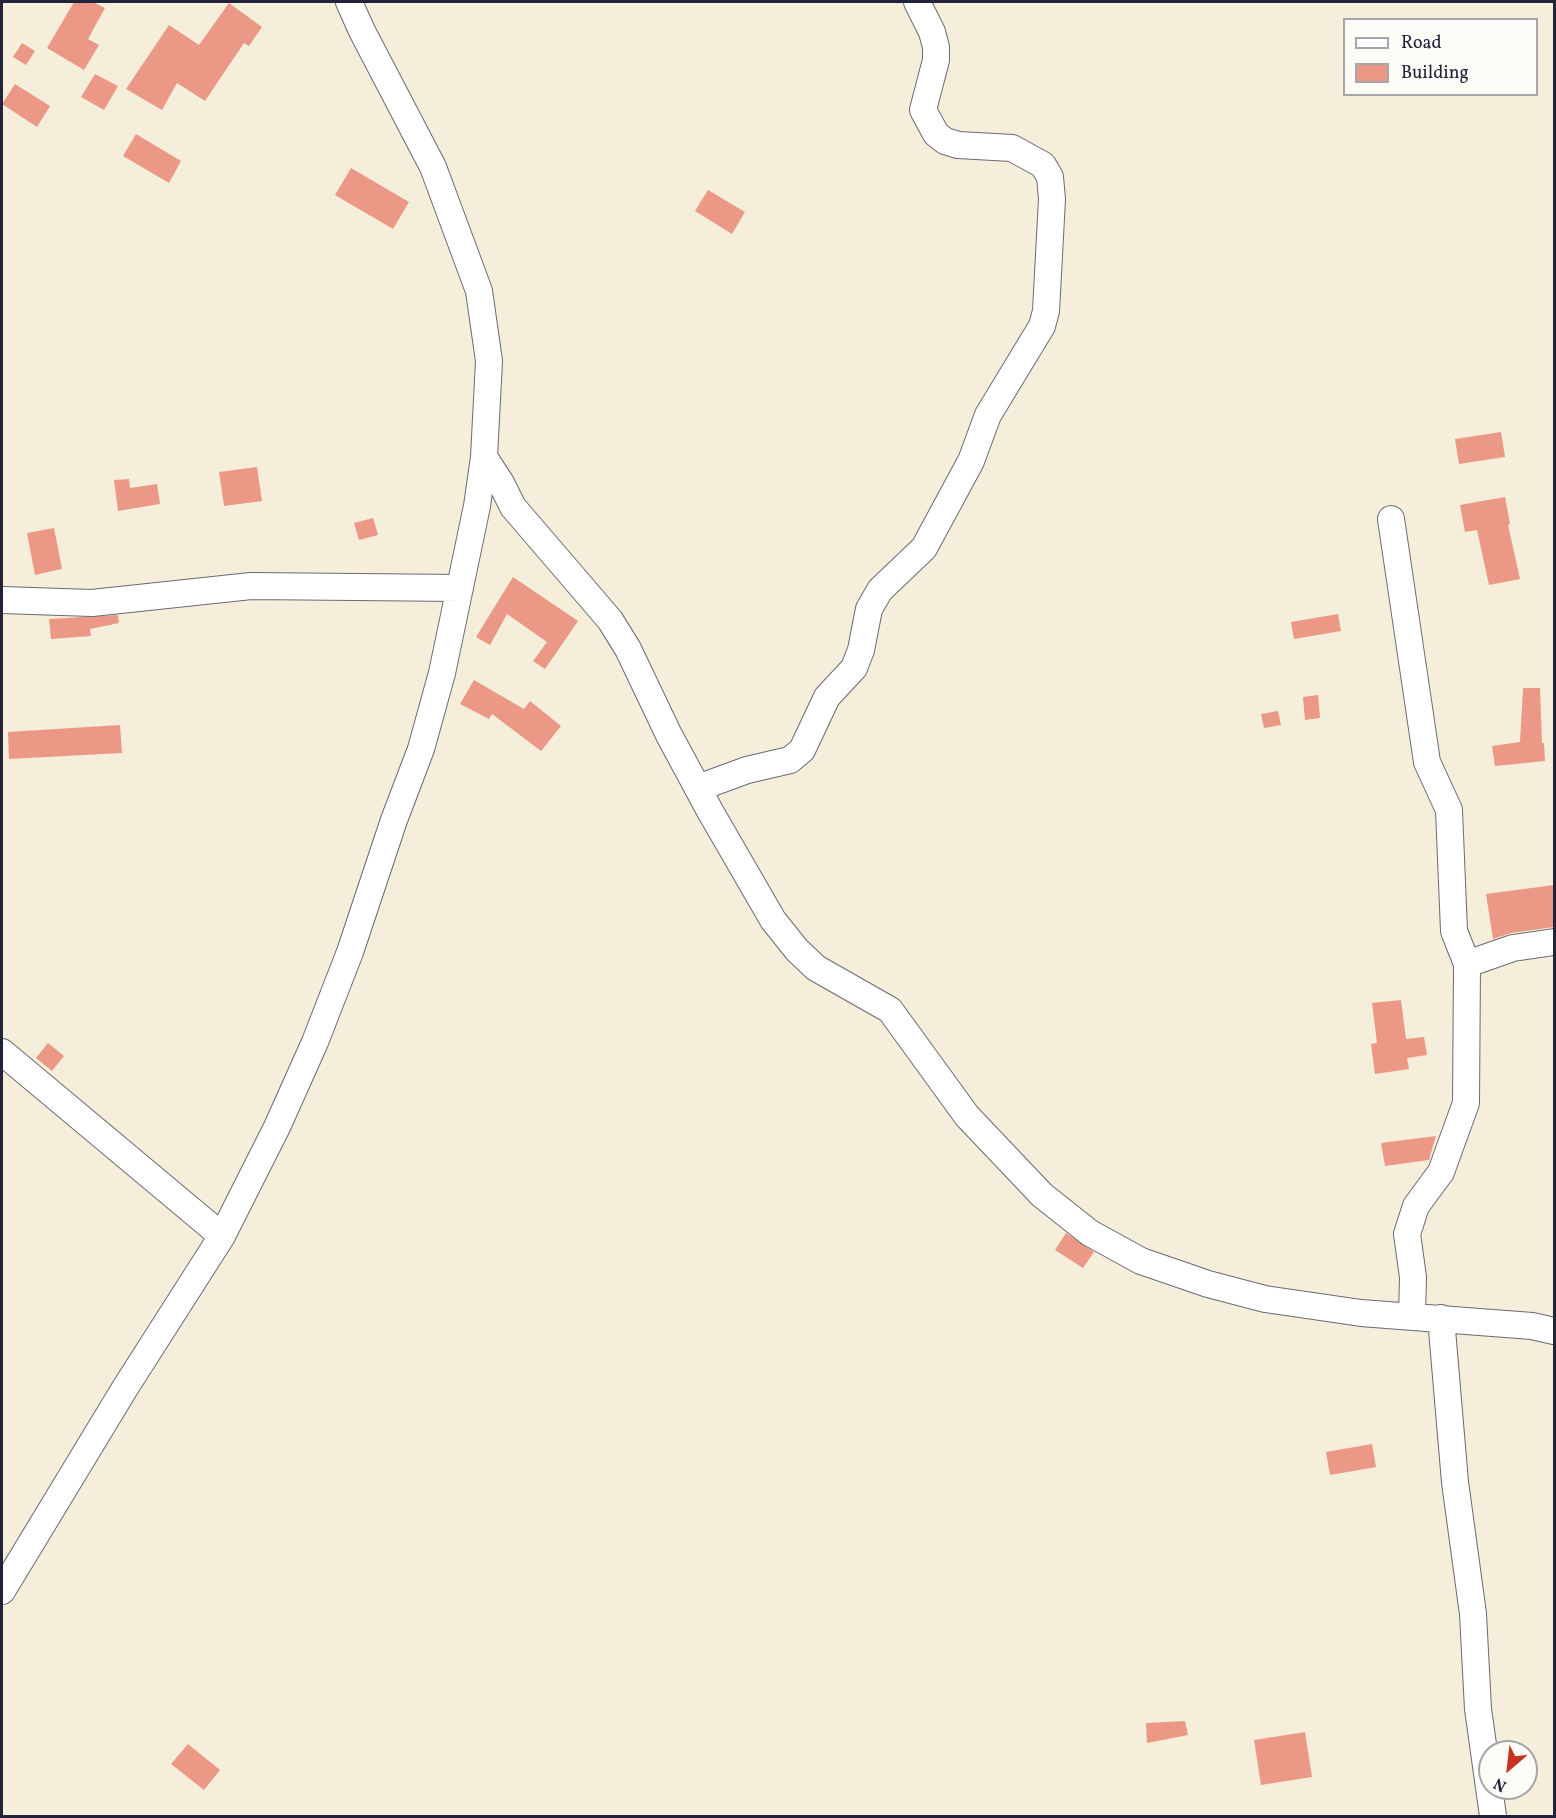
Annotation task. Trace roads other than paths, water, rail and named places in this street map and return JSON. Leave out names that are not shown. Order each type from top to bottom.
[{"type":"street","points":[[2,1591],[125,1388],[222,1236],[282,1117],[350,952],[394,820],[422,749],[442,673],[477,506],[484,458],[489,361],[479,291],[433,168],[362,31],[350,2]]},
{"type":"street","points":[[698,788],[747,770],[790,760],[802,750],[827,697],[854,668],[861,650],[869,609],[880,590],[924,548],[971,461],[988,415],[1042,326],[1047,310],[1052,199],[1050,177],[1043,165],[1012,148],[958,145],[945,141],[936,134],[923,110],[936,60],[936,47],[932,32],[916,2]]},
{"type":"street","points":[[484,458],[501,483],[513,507],[610,620],[628,649],[669,735],[774,920],[797,950],[816,968],[890,1010],[967,1116],[1041,1195],[1090,1233],[1141,1261],[1208,1284],[1265,1299],[1361,1312],[1533,1326],[1554,1331]]},
{"type":"street","points":[[477,506],[513,507]]},
{"type":"street","points":[[1390,519],[1427,762],[1449,810],[1454,931],[1467,964],[1466,1103],[1441,1172],[1416,1206],[1407,1234],[1413,1277],[1412,1316]]},
{"type":"street","points":[[2,600],[92,603],[251,586],[460,588]]},
{"type":"street","points":[[1467,964],[1513,948],[1554,942]]},
{"type":"street","points":[[2,1052],[222,1236]]},
{"type":"street","points":[[1442,1318],[1455,1482],[1473,1614],[1478,1709],[1493,1816]]}]
